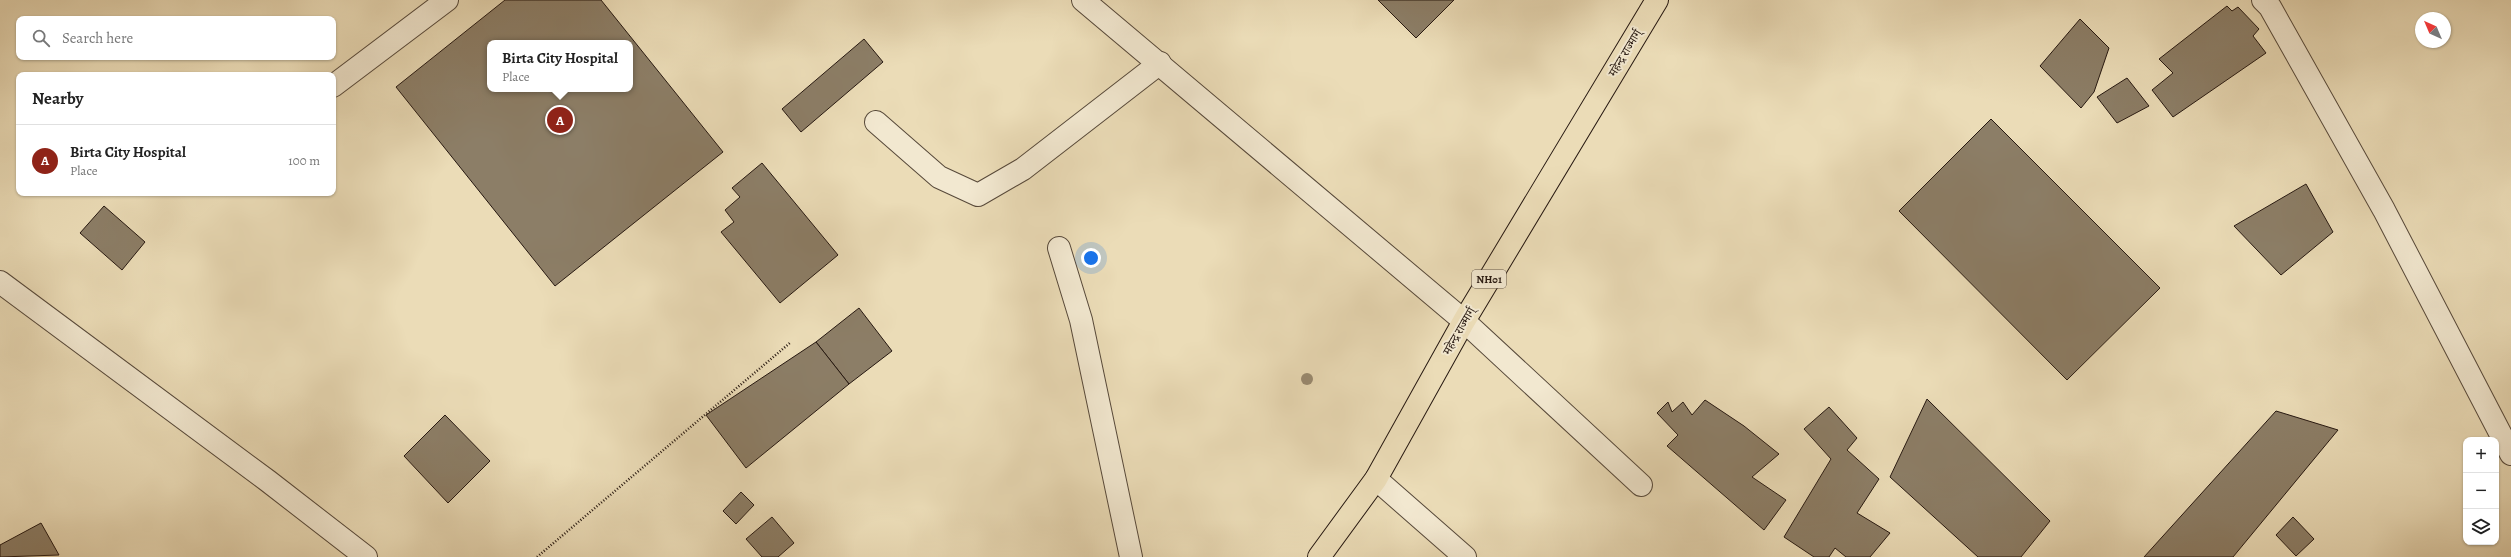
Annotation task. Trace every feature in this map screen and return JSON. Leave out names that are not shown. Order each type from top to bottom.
[{"type":"highway","name":"महेन्द्र राज्मार्ग्","points":[[1319,557],[1376,478],[1464,321],[1657,0]]},
{"type":"street","points":[[336,84],[446,0]]},
{"type":"street","points":[[1083,0],[1160,63],[1464,321],[1641,485]]},
{"type":"street","points":[[2263,0],[2270,7],[2384,210],[2511,452]]},
{"type":"street","points":[[876,122],[939,177],[978,195],[1023,169],[1160,63]]},
{"type":"street","points":[[1059,248],[1081,320],[1132,557]]},
{"type":"street","points":[[0,282],[268,481],[366,557]]},
{"type":"street","points":[[1376,478],[1465,557]]},
{"type":"path","points":[[538,557],[792,342]]},
{"type":"building","points":[[505,0],[601,0],[723,152],[555,286],[396,87]]},
{"type":"building","points":[[1378,0],[1454,0],[1416,38]]},
{"type":"building","points":[[2227,6],[2232,11],[2238,7],[2259,29],[2253,36],[2266,53],[2173,117],[2152,90],[2173,73],[2159,59]]},
{"type":"building","points":[[2080,19],[2109,48],[2094,92],[2081,108],[2040,66]]},
{"type":"building","points":[[864,39],[883,62],[801,132],[782,109]]},
{"type":"building","points":[[2127,78],[2149,106],[2117,123],[2097,97]]},
{"type":"building","points":[[1991,119],[2160,288],[2067,380],[1899,211]]},
{"type":"building","points":[[762,163],[838,255],[780,303],[721,232],[734,222],[725,210],[740,197],[732,188]]},
{"type":"building","points":[[2306,184],[2333,232],[2281,275],[2234,226]]},
{"type":"building","points":[[104,206],[145,242],[122,270],[80,233]]},
{"type":"building","points":[[859,308],[892,351],[849,384],[816,342]]},
{"type":"building","points":[[816,342],[849,384],[746,468],[706,415]]},
{"type":"building","points":[[1927,399],[2050,521],[2021,557],[1978,557],[1890,477]]},
{"type":"building","points":[[1705,400],[1744,426],[1779,454],[1752,477],[1786,500],[1764,530],[1667,446],[1678,435],[1657,413],[1668,402],[1672,412],[1683,402],[1692,415]]},
{"type":"building","points":[[1829,407],[1857,438],[1847,450],[1879,479],[1857,513],[1890,533],[1870,557],[1846,557],[1835,548],[1829,557],[1814,557],[1784,537],[1831,459],[1804,429]]},
{"type":"building","points":[[2276,411],[2338,430],[2233,557],[2144,557]]},
{"type":"building","points":[[445,415],[490,461],[448,503],[404,456]]},
{"type":"building","points":[[741,492],[754,505],[736,524],[723,511]]},
{"type":"building","points":[[772,517],[794,543],[778,557],[762,557],[746,539]]},
{"type":"building","points":[[2293,517],[2314,539],[2296,556],[2276,535]]},
{"type":"building","points":[[41,523],[59,555],[0,557],[0,545]]},
{"type":"place","name":"Birta City Hospital","points":[[560,120]]}]
